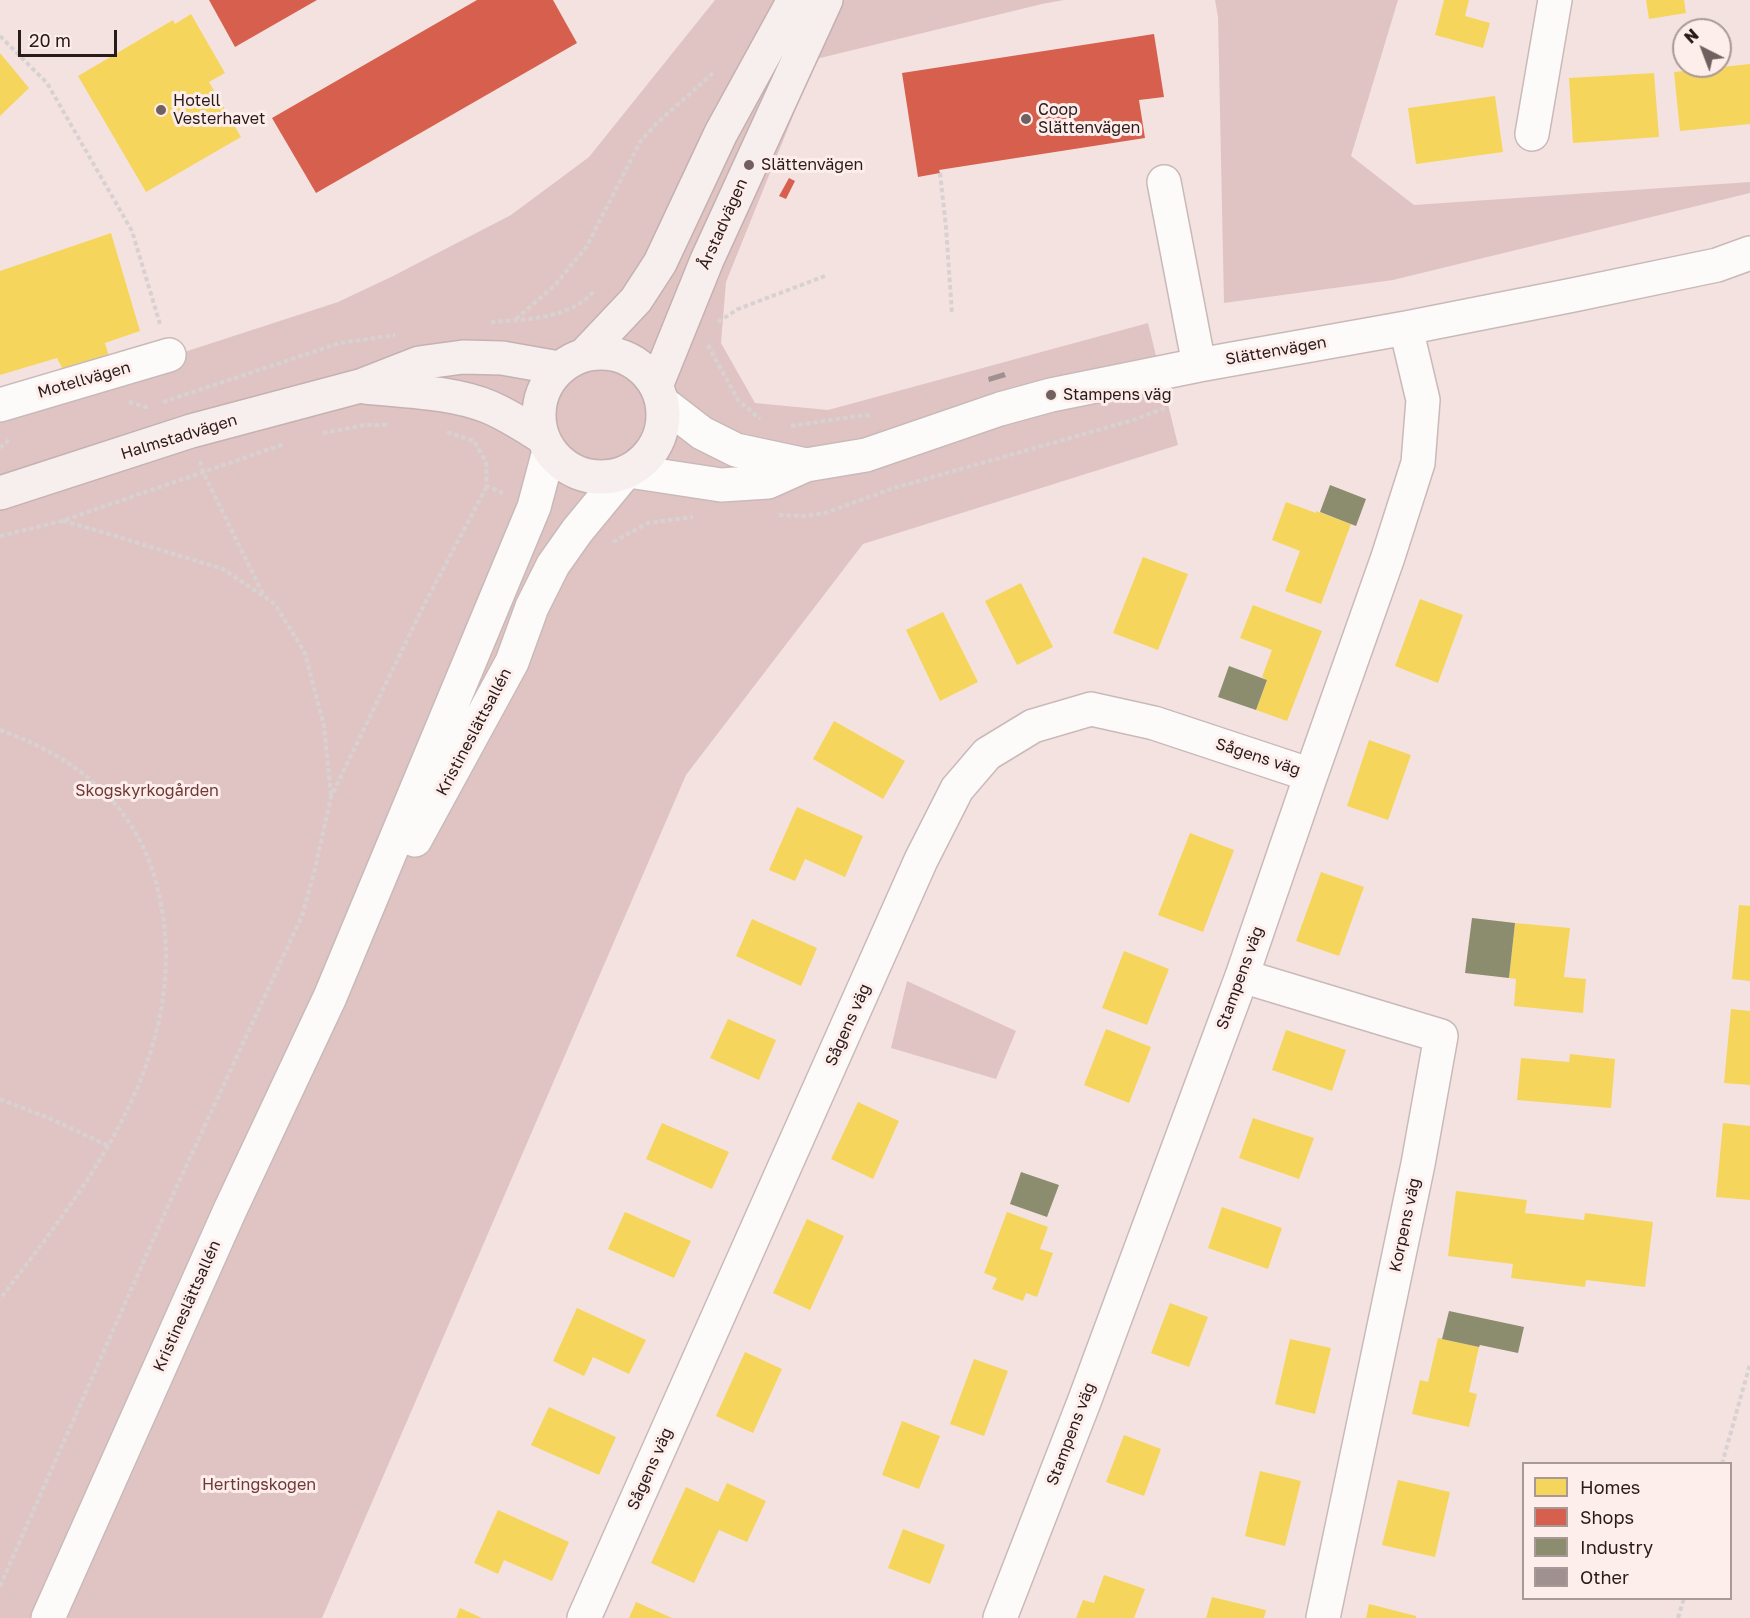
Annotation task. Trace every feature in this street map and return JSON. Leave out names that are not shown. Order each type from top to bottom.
[{"type":"main road","points":[[572,362],[606,352],[626,357],[644,369],[660,394],[663,423],[657,443],[646,459],[626,472],[603,478],[582,475],[564,466],[546,444],[538,412],[544,388],[636,300],[660,263],[721,133],[794,0]]},
{"type":"main road","name":"Årstadvägen","points":[[660,394],[706,260],[826,0]]},
{"type":"main road","name":"Halmstadvägen","points":[[0,493],[191,431],[360,386],[419,363],[463,357],[572,362]]},
{"type":"main road","name":"Halmstadvägen","points":[[360,386],[455,398],[487,406],[512,417],[546,444]]},
{"type":"street","points":[[1532,134],[1555,0]]},
{"type":"street","points":[[1164,182],[1199,365]]},
{"type":"street","name":"Slättenvägen","points":[[626,472],[721,485],[768,482],[806,465],[866,455],[1051,394],[1406,328],[1717,265],[1750,253]]},
{"type":"street","name":"Stampens väg","points":[[1000,1618],[1084,1402],[1242,976],[1388,557],[1418,463],[1423,400],[1406,328]]},
{"type":"street","name":"Motellvägen","points":[[0,405],[169,355]]},
{"type":"street","name":"Slättenvägen","points":[[660,394],[702,433],[736,450],[806,465]]},
{"type":"street","name":"Kristineslättsallén","points":[[48,1618],[225,1221],[330,997],[534,507],[546,444]]},
{"type":"street","name":"Kristineslättsallén","points":[[330,997],[512,662],[532,607],[553,566],[577,531],[626,472]]},
{"type":"street","name":"Sågens väg","points":[[584,1618],[921,860],[957,789],[987,754],[1034,726],[1091,709],[1154,723],[1311,775]]},
{"type":"street","name":"Korpens väg","points":[[1242,976],[1441,1036],[1418,1164],[1323,1618]]},
{"type":"path","points":[[0,36],[47,82],[132,231],[203,472],[264,596]]},
{"type":"path","points":[[502,358],[514,321],[555,285],[587,246],[640,142],[656,124],[717,68]]},
{"type":"path","points":[[940,173],[952,314]]},
{"type":"path","points":[[709,328],[738,309],[825,276]]},
{"type":"path","points":[[474,441],[487,406]]},
{"type":"path","points":[[0,1586],[176,1188],[302,916],[331,797],[424,606],[487,486]]},
{"type":"path","points":[[62,521],[223,569],[275,604],[305,652],[324,726],[331,797]]},
{"type":"path","points":[[0,730],[18,736],[62,758],[96,784],[112,800],[136,832],[150,863],[157,889],[165,930],[166,959],[165,990],[154,1041],[142,1075],[109,1146],[50,1235],[0,1299]]},
{"type":"path","points":[[0,1099],[51,1119],[109,1146]]},
{"type":"path","points":[[1723,1462],[1750,1364]]},
{"type":"path","points":[[1678,1618],[1684,1600]]},
{"type":"green space","points":[[715,0],[1064,0],[816,59],[726,282],[721,343],[755,403],[828,410],[1148,323],[1178,445],[863,544],[686,775],[322,1618],[0,1618],[0,412],[338,302],[511,215],[589,157]]},
{"type":"green space","points":[[1215,0],[1398,0],[1351,156],[1414,205],[1750,182],[1750,193],[1393,280],[1224,303],[1218,17]]},
{"type":"green space","points":[[907,981],[1016,1031],[996,1079],[891,1048]]},
{"type":"building: Homes","points":[[1444,0],[1469,0],[1465,16],[1490,23],[1483,48],[1435,35]]},
{"type":"building: Homes","points":[[1646,0],[1684,0],[1686,13],[1649,19]]},
{"type":"building: Homes","name":"Hotell Vesterhavet","points":[[191,14],[225,73],[209,82],[241,137],[146,192],[78,76],[173,20],[175,24]]},
{"type":"building: Homes","points":[[0,53],[29,88],[0,116]]},
{"type":"building: Homes","points":[[1750,64],[1750,124],[1680,131],[1675,78],[1732,78],[1732,66]]},
{"type":"building: Homes","points":[[1654,73],[1659,137],[1573,143],[1569,78]]},
{"type":"building: Homes","points":[[1495,96],[1503,152],[1416,164],[1408,108]]},
{"type":"building: Homes","points":[[111,233],[140,331],[105,343],[110,360],[65,374],[57,358],[0,375],[0,271]]},
{"type":"building: Homes","points":[[1286,502],[1351,524],[1321,604],[1285,591],[1300,551],[1272,540]]},
{"type":"building: Homes","points":[[1143,557],[1188,574],[1158,650],[1113,633]]},
{"type":"building: Homes","points":[[1021,583],[1053,647],[1017,665],[985,601]]},
{"type":"building: Homes","points":[[1420,599],[1463,615],[1438,683],[1395,666]]},
{"type":"building: Homes","points":[[1253,605],[1322,631],[1287,721],[1256,710],[1267,680],[1262,677],[1272,650],[1240,638]]},
{"type":"building: Homes","points":[[943,612],[978,682],[940,701],[906,630]]},
{"type":"building: Homes","points":[[834,721],[905,761],[883,799],[813,759]]},
{"type":"building: Homes","points":[[1369,740],[1411,755],[1388,820],[1347,806]]},
{"type":"building: Homes","points":[[797,807],[863,836],[845,877],[805,859],[795,881],[769,870]]},
{"type":"building: Homes","points":[[1190,833],[1234,850],[1203,932],[1158,915]]},
{"type":"building: Homes","points":[[1321,872],[1364,887],[1339,956],[1296,941]]},
{"type":"building: Homes","points":[[1739,905],[1750,906],[1750,981],[1732,979]]},
{"type":"building: Homes","points":[[752,919],[817,948],[801,986],[736,956]]},
{"type":"building: Homes","points":[[1515,923],[1570,928],[1564,977],[1586,979],[1583,1013],[1514,1006],[1516,979],[1509,978]]},
{"type":"building: Homes","points":[[1124,951],[1169,969],[1147,1025],[1102,1008]]},
{"type":"building: Homes","points":[[1731,1009],[1750,1011],[1750,1085],[1724,1083]]},
{"type":"building: Homes","points":[[728,1019],[776,1040],[759,1080],[710,1058]]},
{"type":"building: Homes","points":[[1106,1029],[1151,1047],[1129,1103],[1084,1085]]},
{"type":"building: Homes","points":[[1286,1030],[1346,1050],[1332,1091],[1272,1070]]},
{"type":"building: Homes","points":[[1570,1054],[1615,1059],[1611,1108],[1517,1100],[1521,1058],[1569,1062]]},
{"type":"building: Homes","points":[[858,1102],[899,1121],[873,1179],[831,1159]]},
{"type":"building: Homes","points":[[1253,1118],[1314,1138],[1299,1179],[1239,1158]]},
{"type":"building: Homes","points":[[662,1123],[729,1152],[712,1189],[646,1159]]},
{"type":"building: Homes","points":[[1723,1123],[1750,1126],[1750,1200],[1716,1197]]},
{"type":"building: Homes","points":[[1456,1191],[1527,1200],[1525,1213],[1584,1220],[1585,1213],[1653,1222],[1645,1287],[1586,1280],[1585,1287],[1511,1278],[1513,1264],[1448,1256]]},
{"type":"building: Homes","points":[[1222,1207],[1282,1228],[1268,1269],[1208,1248]]},
{"type":"building: Homes","points":[[625,1212],[691,1241],[674,1278],[608,1249]]},
{"type":"building: Homes","points":[[1007,1212],[1048,1227],[1040,1249],[1053,1253],[1037,1297],[1026,1293],[1023,1301],[992,1289],[997,1278],[984,1273]]},
{"type":"building: Homes","points":[[807,1219],[844,1236],[810,1310],[773,1293]]},
{"type":"building: Homes","points":[[1170,1303],[1208,1317],[1189,1367],[1151,1353]]},
{"type":"building: Homes","points":[[577,1308],[646,1340],[629,1374],[593,1357],[584,1376],[553,1361]]},
{"type":"building: Homes","points":[[1438,1338],[1479,1347],[1469,1392],[1477,1394],[1469,1427],[1412,1414],[1420,1380],[1428,1382]]},
{"type":"building: Homes","points":[[1290,1339],[1331,1348],[1315,1414],[1275,1404]]},
{"type":"building: Homes","points":[[745,1352],[782,1369],[753,1433],[716,1416]]},
{"type":"building: Homes","points":[[974,1359],[1008,1371],[984,1436],[950,1424]]},
{"type":"building: Homes","points":[[549,1407],[616,1437],[599,1475],[531,1445]]},
{"type":"building: Homes","points":[[902,1421],[940,1436],[919,1489],[882,1475]]},
{"type":"building: Homes","points":[[1124,1435],[1161,1449],[1144,1496],[1106,1482]]},
{"type":"building: Homes","points":[[1260,1471],[1301,1481],[1285,1546],[1245,1536]]},
{"type":"building: Homes","points":[[1398,1480],[1450,1492],[1435,1557],[1382,1545]]},
{"type":"building: Homes","points":[[727,1483],[766,1501],[747,1542],[719,1530],[694,1583],[651,1563],[686,1487],[718,1502]]},
{"type":"building: Homes","points":[[498,1510],[569,1542],[552,1581],[504,1560],[498,1574],[474,1563]]},
{"type":"building: Homes","points":[[903,1529],[945,1545],[930,1584],[888,1568]]},
{"type":"building: Homes","points":[[1104,1575],[1145,1589],[1134,1618],[1076,1618],[1083,1600],[1094,1603]]},
{"type":"building: Homes","points":[[1212,1597],[1266,1610],[1264,1618],[1206,1618]]},
{"type":"building: Homes","points":[[636,1602],[672,1618],[629,1618]]},
{"type":"building: Homes","points":[[1369,1604],[1416,1616],[1416,1618],[1366,1618]]},
{"type":"building: Homes","points":[[460,1608],[482,1618],[456,1618]]},
{"type":"building: Shops","points":[[209,0],[317,0],[235,47]]},
{"type":"building: Shops","points":[[477,0],[553,0],[577,43],[316,193],[272,118]]},
{"type":"building: Shops","name":"Coop Slättenvägen","points":[[1154,34],[1164,97],[1139,100],[1145,138],[939,170],[940,173],[918,177],[902,73]]},
{"type":"building: Shops","points":[[789,178],[795,181],[786,199],[779,196]]},
{"type":"building: Industry","points":[[1330,485],[1366,499],[1356,526],[1320,512]]},
{"type":"building: Industry","points":[[1229,666],[1267,680],[1256,710],[1218,697]]},
{"type":"building: Industry","points":[[1472,918],[1515,923],[1509,978],[1465,973]]},
{"type":"building: Industry","points":[[1021,1172],[1059,1185],[1047,1217],[1010,1204]]},
{"type":"building: Industry","points":[[1449,1311],[1524,1327],[1518,1353],[1442,1339]]},
{"type":"building: Other","points":[[1004,372],[1006,377],[989,382],[988,377]]},
{"type":"place","name":"Hotell Vesterhavet","points":[[161,110]]},
{"type":"place","name":"Coop Slättenvägen","points":[[1026,119]]},
{"type":"place","name":"Slättenvägen","points":[[749,165]]},
{"type":"place","name":"Stampens väg","points":[[1051,395]]},
{"type":"park label","name":"Skogskyrkogården","points":[[147,791]]},
{"type":"park label","name":"Hertingskogen","points":[[259,1485]]}]
